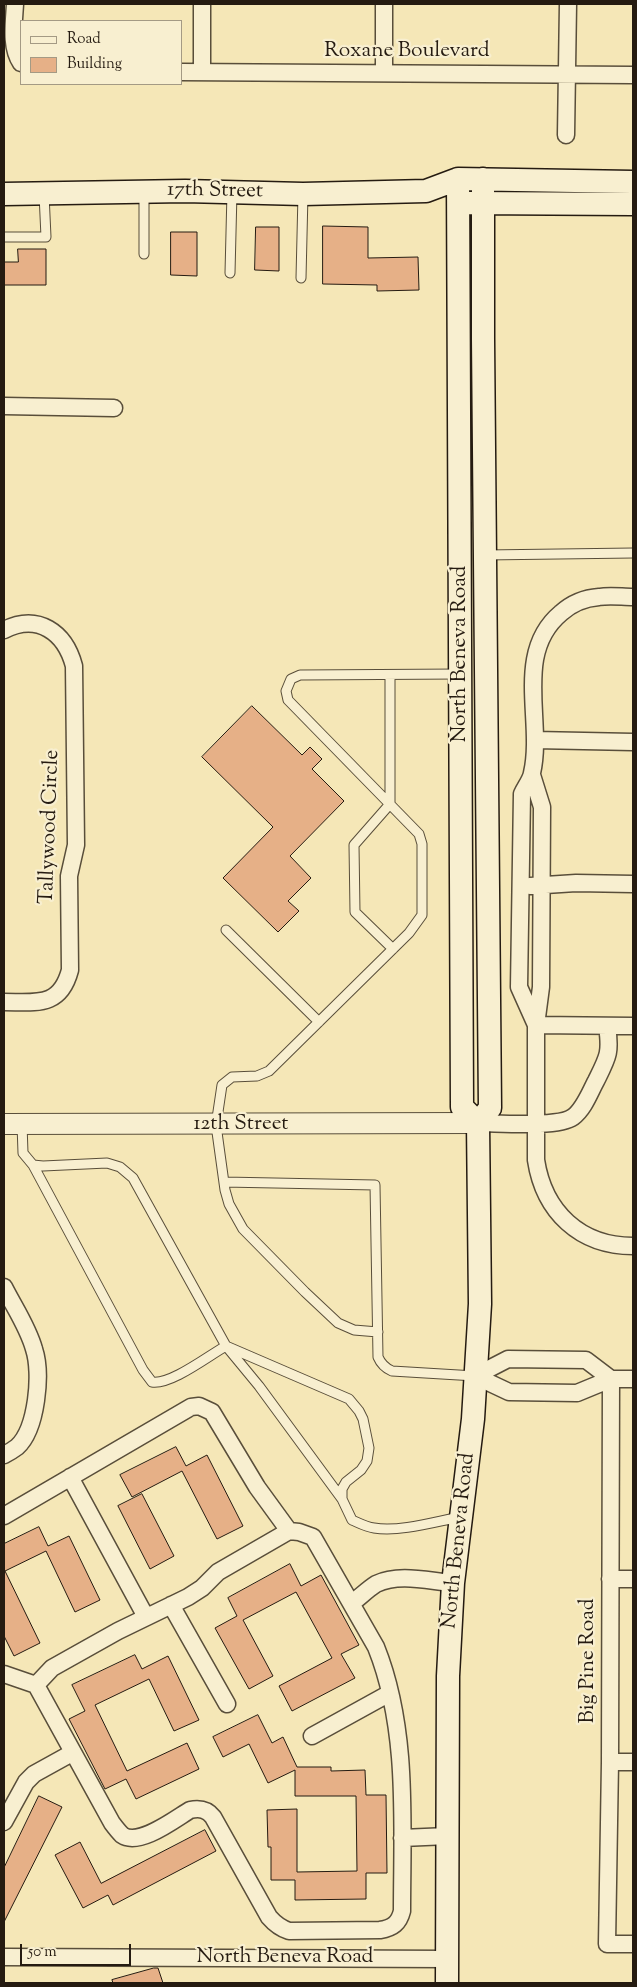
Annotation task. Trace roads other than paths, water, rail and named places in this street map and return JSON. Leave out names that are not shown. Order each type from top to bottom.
[{"type":"main road","name":"17th Street","points":[[4,194],[144,191],[303,194],[426,191],[458,179],[633,182]]},
{"type":"main road","name":"North Beneva Road","points":[[458,179],[462,1107],[478,1123]]},
{"type":"main road","name":"North Beneva Road","points":[[447,1983],[448,1676],[453,1583],[473,1419],[480,1304],[478,1123],[490,1108],[483,179]]},
{"type":"main road","name":"17th Street","points":[[426,191],[459,203],[633,204]]},
{"type":"street","points":[[14,4],[14,45],[20,60]]},
{"type":"street","points":[[202,4],[202,72]]},
{"type":"street","points":[[384,4],[384,73]]},
{"type":"street","points":[[566,136],[568,4]]},
{"type":"street","name":"Roxane Boulevard","points":[[182,72],[633,75]]},
{"type":"street","points":[[4,406],[114,408]]},
{"type":"street","points":[[536,1025],[519,987],[522,794],[532,775],[535,752],[534,661],[538,644],[544,632],[559,614],[579,602],[598,597],[633,597]]},
{"type":"street","name":"Tallywood Circle","points":[[4,630],[24,624],[38,624],[49,628],[62,639],[70,651],[74,666],[76,845],[69,876],[70,970],[67,983],[54,998],[44,1002],[4,1002]]},
{"type":"street","points":[[535,740],[633,742]]},
{"type":"street","points":[[532,775],[542,807],[541,987],[536,1025],[536,1160],[538,1173],[548,1198],[558,1214],[570,1225],[585,1236],[605,1244],[633,1246]]},
{"type":"street","points":[[521,886],[576,883],[633,884]]},
{"type":"street","points":[[536,1025],[633,1026]]},
{"type":"street","points":[[478,1123],[536,1124],[566,1120],[575,1116],[582,1107],[607,1060],[610,1043],[606,1026]]},
{"type":"street","name":"12th Street","points":[[13,1124],[478,1123]]},
{"type":"street","points":[[4,1287],[34,1347],[38,1361],[38,1379],[33,1414],[28,1428],[17,1447],[4,1455]]},
{"type":"street","points":[[475,1376],[508,1359],[586,1360],[611,1379]]},
{"type":"street","points":[[475,1376],[509,1392],[577,1393],[611,1379],[633,1379]]},
{"type":"street","name":"Big Pine Road","points":[[611,1379],[610,1762],[607,1944],[633,1944]]},
{"type":"street","points":[[4,1516],[191,1407],[198,1406],[212,1412],[257,1488],[289,1531]]},
{"type":"street","points":[[70,1477],[146,1617]]},
{"type":"street","points":[[4,1674],[36,1685],[112,1823],[122,1835],[132,1839],[147,1835],[190,1810],[196,1808],[206,1810],[210,1813],[269,1917],[276,1926],[289,1931],[380,1930],[390,1929],[396,1924],[402,1911],[400,1747],[390,1693],[383,1663],[376,1647],[313,1537],[306,1533],[289,1531],[218,1572],[202,1588],[171,1606],[146,1617],[52,1668],[36,1685]]},
{"type":"street","points":[[352,1603],[375,1585],[388,1580],[400,1578],[453,1583]]},
{"type":"street","points":[[610,1579],[633,1579]]},
{"type":"street","points":[[171,1606],[227,1704]]},
{"type":"street","points":[[312,1736],[390,1693]]},
{"type":"street","points":[[4,1822],[26,1782],[34,1774],[72,1753]]},
{"type":"street","points":[[610,1762],[633,1762]]},
{"type":"street","points":[[402,1838],[448,1836]]},
{"type":"street","name":"North Beneva Road","points":[[4,1957],[447,1959]]},
{"type":"lane","points":[[144,191],[144,254]]},
{"type":"lane","points":[[230,273],[232,192]]},
{"type":"lane","points":[[4,237],[46,237],[44,193]]},
{"type":"lane","points":[[301,278],[303,194]]},
{"type":"lane","points":[[485,555],[633,553]]},
{"type":"lane","points":[[378,1332],[360,1331],[344,1327],[305,1292],[238,1222],[226,1195],[216,1125],[222,1086],[232,1077],[257,1076],[269,1071],[410,933],[422,914],[422,844],[419,834],[288,700],[286,691],[291,679],[300,675],[461,674]]},
{"type":"lane","points":[[390,675],[390,804],[354,845],[355,912],[393,949]]},
{"type":"lane","points":[[226,930],[319,1022]]},
{"type":"lane","points":[[13,1124],[23,1153],[33,1165],[143,1370],[152,1382],[158,1383],[175,1376],[226,1346]]},
{"type":"lane","points":[[33,1165],[107,1163],[120,1167],[132,1178],[226,1346],[259,1386],[342,1499],[352,1520],[375,1529],[420,1525],[461,1516]]},
{"type":"lane","points":[[224,1182],[375,1185],[380,1361],[386,1368],[392,1371],[475,1376]]},
{"type":"lane","points":[[226,1346],[349,1399],[359,1411],[363,1419],[368,1448],[367,1461],[361,1470],[346,1482],[342,1489],[342,1499]]}]
